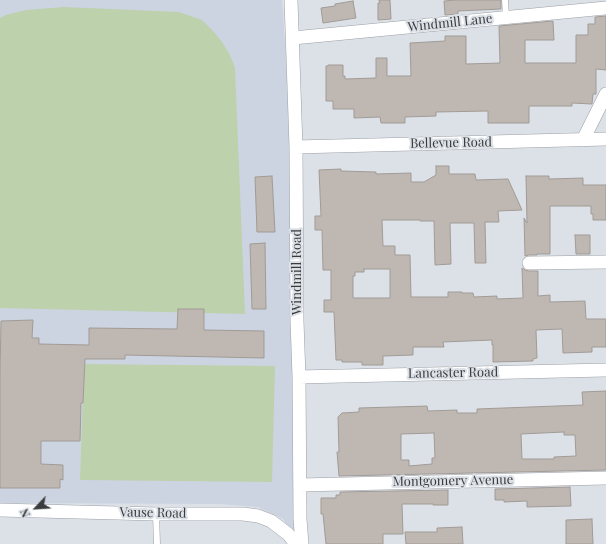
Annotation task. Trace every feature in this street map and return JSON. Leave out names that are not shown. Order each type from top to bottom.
[{"type":"street","name":"Windmill Road","points":[[291,0],[296,147],[300,519],[302,544]]},
{"type":"street","name":"Windmill Lane","points":[[293,38],[606,8]]},
{"type":"street","points":[[583,140],[606,94]]},
{"type":"street","name":"Bellevue Road","points":[[296,147],[606,139]]},
{"type":"street","points":[[530,264],[606,262]]},
{"type":"street","name":"Lancaster Road","points":[[299,377],[606,370]]},
{"type":"street","name":"Montgomery Avenue","points":[[300,485],[606,478]]},
{"type":"street","name":"Vause Road","points":[[0,510],[156,514],[243,514],[258,516],[271,521],[288,534],[296,544]]},
{"type":"lane","points":[[505,0],[506,17]]},
{"type":"lane","points":[[156,514],[156,544]]},
{"type":"shaded area","points":[[0,0],[282,0],[292,140],[299,541],[283,519],[258,507],[220,504],[0,503]]},
{"type":"green space","points":[[64,7],[179,12],[202,20],[222,42],[230,55],[235,68],[245,314],[0,308],[0,18],[26,10]]},
{"type":"green space","points":[[84,364],[275,366],[272,482],[80,480]]},
{"type":"building","points":[[379,0],[390,0],[391,19],[378,20]]},
{"type":"building","points":[[501,0],[501,9],[458,11],[458,14],[445,15],[444,1]]},
{"type":"building","points":[[353,1],[356,18],[323,23],[321,8]]},
{"type":"building","points":[[606,16],[606,70],[596,69],[596,94],[593,94],[592,104],[572,103],[572,106],[529,106],[529,123],[488,123],[488,111],[436,112],[436,116],[405,117],[405,123],[381,123],[380,117],[354,118],[354,109],[333,109],[333,101],[326,101],[326,66],[343,65],[343,76],[345,76],[345,79],[376,78],[376,58],[387,58],[387,76],[411,76],[410,43],[445,41],[445,36],[466,36],[466,64],[500,63],[499,26],[553,21],[554,40],[525,40],[525,63],[576,63],[576,35],[588,35],[588,24],[595,24],[595,17]]},
{"type":"building","points":[[436,166],[449,166],[449,174],[475,174],[476,180],[508,179],[522,210],[498,211],[499,222],[485,222],[486,263],[475,263],[474,223],[450,223],[451,264],[435,265],[434,221],[382,220],[383,246],[395,246],[395,255],[410,255],[411,297],[448,297],[448,292],[462,292],[473,293],[474,297],[497,296],[497,299],[523,298],[522,268],[529,271],[538,271],[538,296],[550,295],[550,302],[585,301],[586,319],[606,319],[606,347],[592,347],[592,352],[563,353],[562,329],[536,330],[537,358],[533,359],[533,361],[493,362],[492,340],[443,342],[444,347],[413,347],[413,355],[383,356],[383,365],[362,365],[362,362],[342,362],[342,360],[336,360],[334,312],[324,312],[324,300],[331,300],[331,270],[323,270],[322,230],[315,230],[315,216],[321,216],[319,170],[341,169],[341,171],[376,172],[376,174],[411,173],[411,182],[424,182],[436,175]],"holes":[[[364,269],[390,269],[390,298],[353,298],[353,276],[355,276],[355,272],[364,272]]]},
{"type":"building","points":[[272,176],[275,232],[257,232],[255,177]]},
{"type":"building","points":[[526,176],[549,176],[549,179],[583,178],[583,185],[606,185],[606,220],[593,220],[591,206],[550,206],[550,254],[525,256],[524,218],[527,223]]},
{"type":"building","points":[[575,235],[590,235],[590,254],[576,254]]},
{"type":"building","points":[[265,243],[266,309],[252,309],[250,244]]},
{"type":"building","points":[[178,309],[204,309],[204,330],[264,331],[264,358],[125,355],[125,359],[85,359],[83,403],[81,403],[80,441],[41,441],[41,464],[63,465],[63,480],[60,479],[60,488],[0,488],[1,321],[33,320],[32,338],[39,338],[39,344],[89,345],[89,328],[177,329]]},
{"type":"building","points":[[606,391],[606,470],[339,476],[337,452],[339,452],[338,417],[342,413],[359,412],[359,408],[427,406],[428,411],[457,410],[457,413],[477,413],[477,409],[583,405],[582,392]],"holes":[[[564,432],[564,435],[575,435],[576,456],[554,457],[554,459],[522,459],[521,434]],[[434,433],[435,458],[432,458],[432,464],[409,466],[409,460],[401,460],[401,434]]]},
{"type":"building","points":[[570,487],[571,506],[527,507],[527,501],[504,502],[504,500],[495,500],[495,489]]},
{"type":"building","points":[[448,490],[448,505],[402,504],[403,534],[383,534],[383,544],[326,544],[323,514],[321,514],[321,498],[336,498],[336,495],[340,495],[340,492]]},
{"type":"building","points":[[592,519],[593,544],[566,544],[566,520]]},
{"type":"building","points":[[462,527],[463,544],[406,544],[405,532],[437,532],[437,528]]}]
